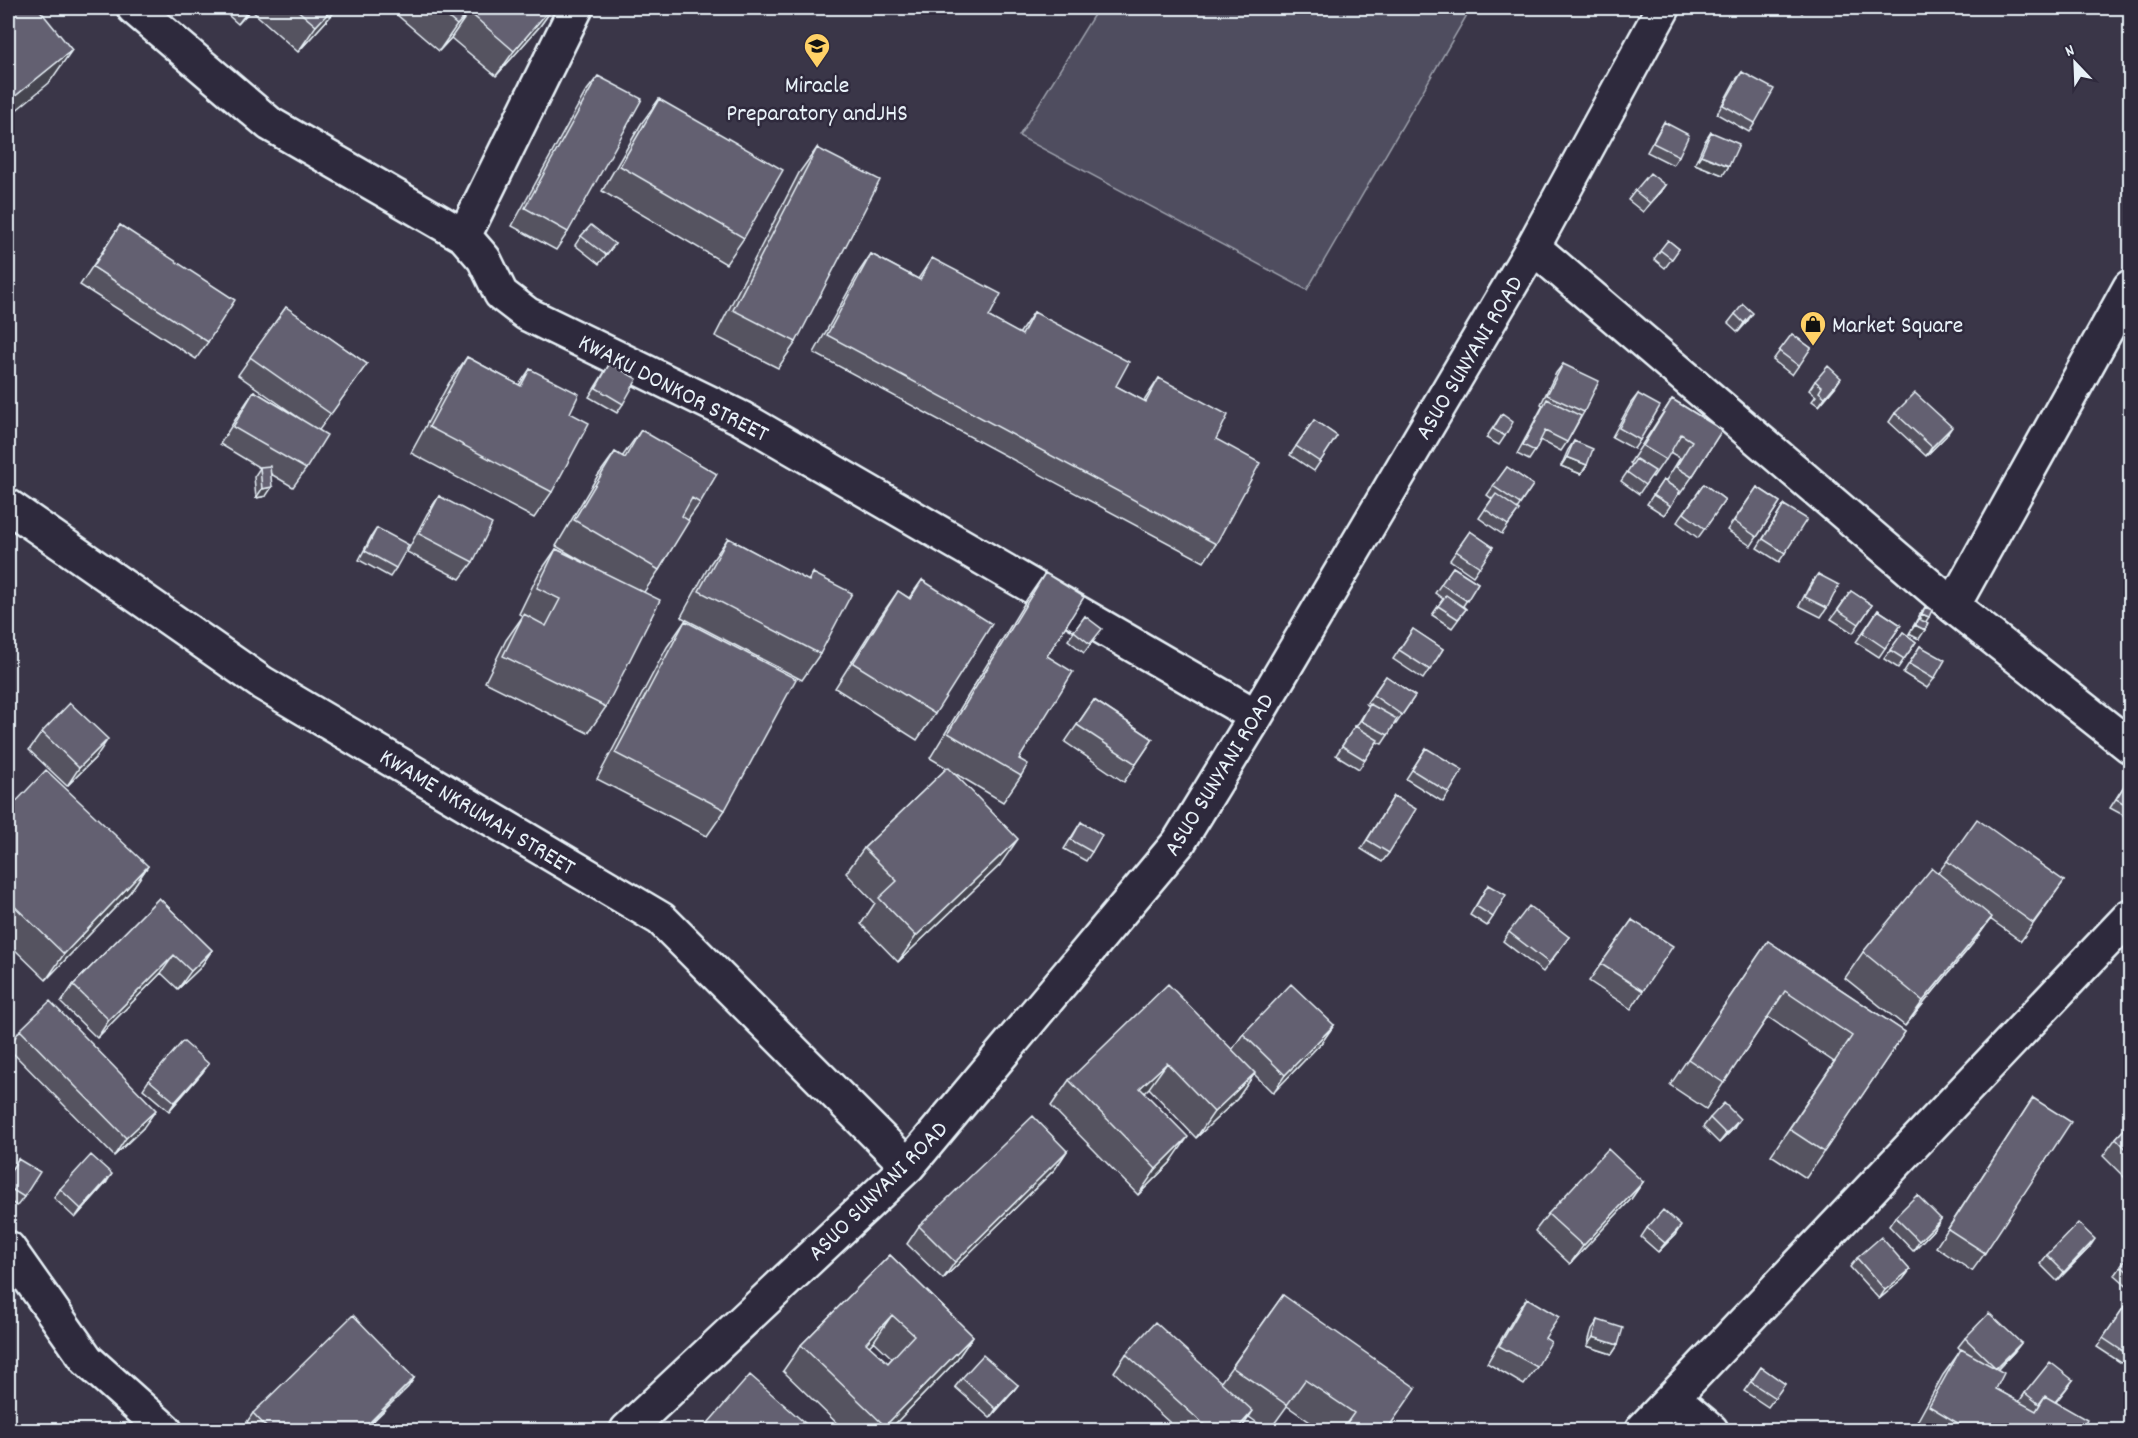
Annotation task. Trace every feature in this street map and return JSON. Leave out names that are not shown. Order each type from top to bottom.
[{"type":"street","name":"KWAKU DONKOR STREET","points":[[134,8],[270,124],[464,236],[484,259],[501,294],[527,314],[741,418],[1256,716]]},
{"type":"street","points":[[464,236],[576,8]]},
{"type":"street","name":"ASUO SUNYANI ROAD","points":[[627,1431],[908,1166],[1179,842],[1533,247],[1663,8]]},
{"type":"street","points":[[1533,247],[1953,606],[2130,746]]},
{"type":"street","points":[[1953,606],[2130,286]]},
{"type":"street","name":"KWAME NKRUMAH STREET","points":[[8,506],[262,683],[661,919],[908,1166]]},
{"type":"street","points":[[1642,1431],[2130,916]]},
{"type":"street","points":[[8,1248],[87,1360],[165,1431]]},
{"type":"street","points":[[1673,1398],[1712,1431]]},
{"type":"shaded area","points":[[1098,8],[1471,8],[1307,290],[1019,136]]},
{"type":"building","points":[[8,8],[38,8],[72,50],[8,102]]},
{"type":"building","points":[[295,8],[333,8],[316,26]]},
{"type":"building","points":[[437,8],[551,8],[514,51],[469,12],[457,25]]},
{"type":"building","points":[[1742,72],[1774,89],[1755,123],[1723,105]]},
{"type":"building","points":[[598,76],[642,99],[568,232],[525,208]]},
{"type":"building","points":[[659,99],[783,170],[744,238],[620,166]]},
{"type":"building","points":[[1664,122],[1689,135],[1679,156],[1653,143]]},
{"type":"building","points":[[1711,132],[1739,144],[1729,166],[1701,155]]},
{"type":"building","points":[[817,148],[880,180],[796,342],[733,310]]},
{"type":"building","points":[[1650,173],[1665,185],[1650,203],[1635,191]]},
{"type":"building","points":[[120,225],[235,300],[208,342],[93,267]]},
{"type":"building","points":[[591,225],[615,244],[606,255],[581,236]]},
{"type":"building","points":[[1668,240],[1679,249],[1672,259],[1660,250]]},
{"type":"building","points":[[871,254],[920,280],[932,258],[1001,294],[989,317],[1022,335],[1034,312],[1129,362],[1116,386],[1146,402],[1159,378],[1228,415],[1216,439],[1260,463],[1216,544],[827,335]]},
{"type":"building","points":[[1743,304],[1753,313],[1744,323],[1735,314]]},
{"type":"building","points":[[286,307],[367,364],[331,414],[250,357]]},
{"type":"building","points":[[1792,334],[1811,348],[1799,366],[1779,351]]},
{"type":"building","points":[[467,357],[521,386],[530,369],[579,394],[570,413],[589,423],[552,492],[429,427]]},
{"type":"building","points":[[610,363],[637,379],[623,404],[596,388]]},
{"type":"building","points":[[1563,364],[1599,381],[1584,412],[1547,395]]},
{"type":"building","points":[[1828,366],[1841,378],[1825,397],[1819,392],[1822,387],[1815,381]]},
{"type":"building","points":[[254,391],[327,435],[306,469],[233,427]]},
{"type":"building","points":[[1915,393],[1952,427],[1932,447],[1895,413]]},
{"type":"building","points":[[1638,394],[1660,406],[1640,440],[1619,428]]},
{"type":"building","points":[[1547,399],[1581,416],[1567,442],[1545,431],[1535,451],[1523,445]]},
{"type":"building","points":[[1672,399],[1722,430],[1692,477],[1676,467],[1692,441],[1681,434],[1666,460],[1643,446]]},
{"type":"building","points":[[1502,414],[1513,422],[1505,436],[1493,429]]},
{"type":"building","points":[[1314,420],[1337,436],[1320,462],[1296,446]]},
{"type":"building","points":[[641,430],[717,474],[700,503],[692,498],[682,516],[689,521],[659,570],[574,520],[615,452],[625,458]]},
{"type":"building","points":[[1574,441],[1593,449],[1587,465],[1567,457]]},
{"type":"building","points":[[1636,459],[1655,471],[1645,485],[1627,472]]},
{"type":"building","points":[[270,466],[272,487],[262,489],[260,467]]},
{"type":"building","points":[[1507,467],[1533,485],[1520,504],[1493,486]]},
{"type":"building","points":[[1663,480],[1680,491],[1671,506],[1653,495]]},
{"type":"building","points":[[1704,484],[1725,500],[1705,529],[1684,513]]},
{"type":"building","points":[[1757,487],[1780,502],[1757,537],[1734,521]]},
{"type":"building","points":[[1496,494],[1519,510],[1508,525],[1485,509]]},
{"type":"building","points":[[439,496],[492,524],[473,562],[419,534]]},
{"type":"building","points":[[1784,505],[1807,519],[1785,553],[1763,539]]},
{"type":"building","points":[[377,528],[409,545],[396,568],[365,551]]},
{"type":"building","points":[[1470,531],[1493,547],[1480,567],[1456,551]]},
{"type":"building","points":[[728,538],[809,581],[813,573],[852,593],[820,654],[699,591]]},
{"type":"building","points":[[556,549],[660,600],[606,707],[503,656],[524,614],[546,626],[560,599],[537,588]]},
{"type":"building","points":[[1453,567],[1478,583],[1467,601],[1441,584]]},
{"type":"building","points":[[1045,573],[1084,597],[1047,656],[1073,672],[1019,759],[1028,764],[1021,776],[948,733]]},
{"type":"building","points":[[1818,574],[1839,585],[1827,608],[1805,597]]},
{"type":"building","points":[[922,580],[992,624],[935,714],[853,663],[898,591],[910,599]]},
{"type":"building","points":[[1851,591],[1872,605],[1859,624],[1838,610]]},
{"type":"building","points":[[1446,595],[1466,609],[1458,619],[1438,606]]},
{"type":"building","points":[[1925,607],[1932,610],[1929,617],[1922,614]]},
{"type":"building","points":[[1878,610],[1901,625],[1885,648],[1863,633]]},
{"type":"building","points":[[1085,616],[1102,629],[1090,644],[1074,631]]},
{"type":"building","points":[[1918,619],[1928,623],[1925,630],[1915,625]]},
{"type":"building","points":[[685,621],[796,679],[725,810],[615,753]]},
{"type":"building","points":[[1413,629],[1443,649],[1430,670],[1399,650]]},
{"type":"building","points":[[1903,632],[1916,642],[1904,659],[1890,650]]},
{"type":"building","points":[[1920,646],[1945,660],[1934,679],[1909,664]]},
{"type":"building","points":[[1386,676],[1415,696],[1402,715],[1373,695]]},
{"type":"building","points":[[1094,700],[1153,739],[1136,764],[1077,725]]},
{"type":"building","points":[[70,703],[108,739],[79,768],[42,732]]},
{"type":"building","points":[[1370,704],[1397,719],[1388,735],[1361,721]]},
{"type":"building","points":[[1355,726],[1378,740],[1365,760],[1342,746]]},
{"type":"building","points":[[1426,748],[1463,770],[1449,793],[1412,770]]},
{"type":"building","points":[[948,767],[1018,839],[916,936],[879,898],[897,881],[864,848]]},
{"type":"building","points":[[46,770],[148,866],[64,954],[8,900],[8,810]]},
{"type":"building","points":[[2130,779],[2130,807],[2116,799]]},
{"type":"building","points":[[1394,796],[1416,809],[1389,853],[1367,840]]},
{"type":"building","points":[[1977,819],[2064,881],[2033,923],[1947,861]]},
{"type":"building","points":[[1081,822],[1102,835],[1092,852],[1071,840]]},
{"type":"building","points":[[1932,868],[1992,917],[1923,1001],[1863,952]]},
{"type":"building","points":[[1488,885],[1506,895],[1493,917],[1476,906]]},
{"type":"building","points":[[159,898],[212,950],[191,971],[174,955],[109,1020],[73,985]]},
{"type":"building","points":[[1529,906],[1569,937],[1549,963],[1509,932]]},
{"type":"building","points":[[1632,920],[1673,946],[1643,991],[1601,964]]},
{"type":"building","points":[[1768,941],[1905,1032],[1824,1152],[1789,1129],[1852,1036],[1785,991],[1724,1083],[1688,1059]]},
{"type":"building","points":[[8,965],[13,970],[8,975]]},
{"type":"building","points":[[1168,984],[1255,1073],[1214,1112],[1167,1063],[1140,1088],[1188,1137],[1156,1169],[1069,1080]]},
{"type":"building","points":[[1291,984],[1334,1025],[1285,1075],[1243,1034]]},
{"type":"building","points":[[50,1001],[156,1110],[126,1138],[20,1030]]},
{"type":"building","points":[[183,1041],[209,1064],[175,1102],[149,1080]]},
{"type":"building","points":[[2033,1098],[2071,1122],[1985,1253],[1948,1229]]},
{"type":"building","points":[[1724,1103],[1740,1119],[1726,1134],[1710,1118]]},
{"type":"building","points":[[1033,1116],[1067,1151],[955,1262],[919,1226]]},
{"type":"building","points":[[2130,1123],[2130,1153],[2116,1138]]},
{"type":"building","points":[[1608,1149],[1643,1182],[1583,1246],[1548,1214]]},
{"type":"building","points":[[91,1155],[112,1174],[81,1209],[60,1189]]},
{"type":"building","points":[[18,1159],[40,1172],[24,1197],[8,1187],[8,1176]]},
{"type":"building","points":[[1917,1195],[1941,1219],[1919,1241],[1895,1217]]},
{"type":"building","points":[[1663,1210],[1681,1226],[1665,1243],[1647,1228]]},
{"type":"building","points":[[2078,1223],[2095,1239],[2064,1272],[2047,1255]]},
{"type":"building","points":[[1881,1237],[1910,1270],[1885,1290],[1857,1258]]},
{"type":"building","points":[[890,1255],[973,1336],[885,1426],[801,1345]],"holes":[[[892,1315],[914,1335],[888,1363],[866,1343]]]},
{"type":"building","points":[[2130,1255],[2130,1274],[2121,1266]]},
{"type":"building","points":[[1283,1295],[1416,1388],[1386,1431],[1341,1431],[1354,1413],[1305,1380],[1287,1405],[1232,1367]]},
{"type":"building","points":[[1527,1298],[1559,1317],[1545,1338],[1551,1342],[1537,1367],[1499,1346]]},
{"type":"building","points":[[2130,1298],[2130,1356],[2103,1338]]},
{"type":"building","points":[[1989,1313],[2021,1343],[1996,1368],[1965,1338]]},
{"type":"building","points":[[353,1315],[414,1378],[361,1431],[270,1431],[253,1413]]},
{"type":"building","points":[[1598,1320],[1623,1328],[1618,1345],[1593,1337]]},
{"type":"building","points":[[1155,1322],[1253,1411],[1235,1431],[1211,1431],[1126,1354]]},
{"type":"building","points":[[1961,1349],[2004,1373],[1996,1389],[2036,1411],[2045,1396],[2087,1420],[2081,1431],[1971,1431],[1929,1406]]},
{"type":"building","points":[[983,1355],[1018,1385],[996,1409],[962,1378]]},
{"type":"building","points":[[2050,1362],[2073,1380],[2055,1402],[2045,1396],[2039,1404],[2025,1393]]},
{"type":"building","points":[[1761,1367],[1785,1384],[1775,1398],[1751,1382]]},
{"type":"building","points":[[750,1375],[814,1431],[701,1431]]},
{"type":"place","name":"Miracle Preparatory andJHS","points":[[817,69]]},
{"type":"place","name":"Market Square","points":[[1813,347]]}]
